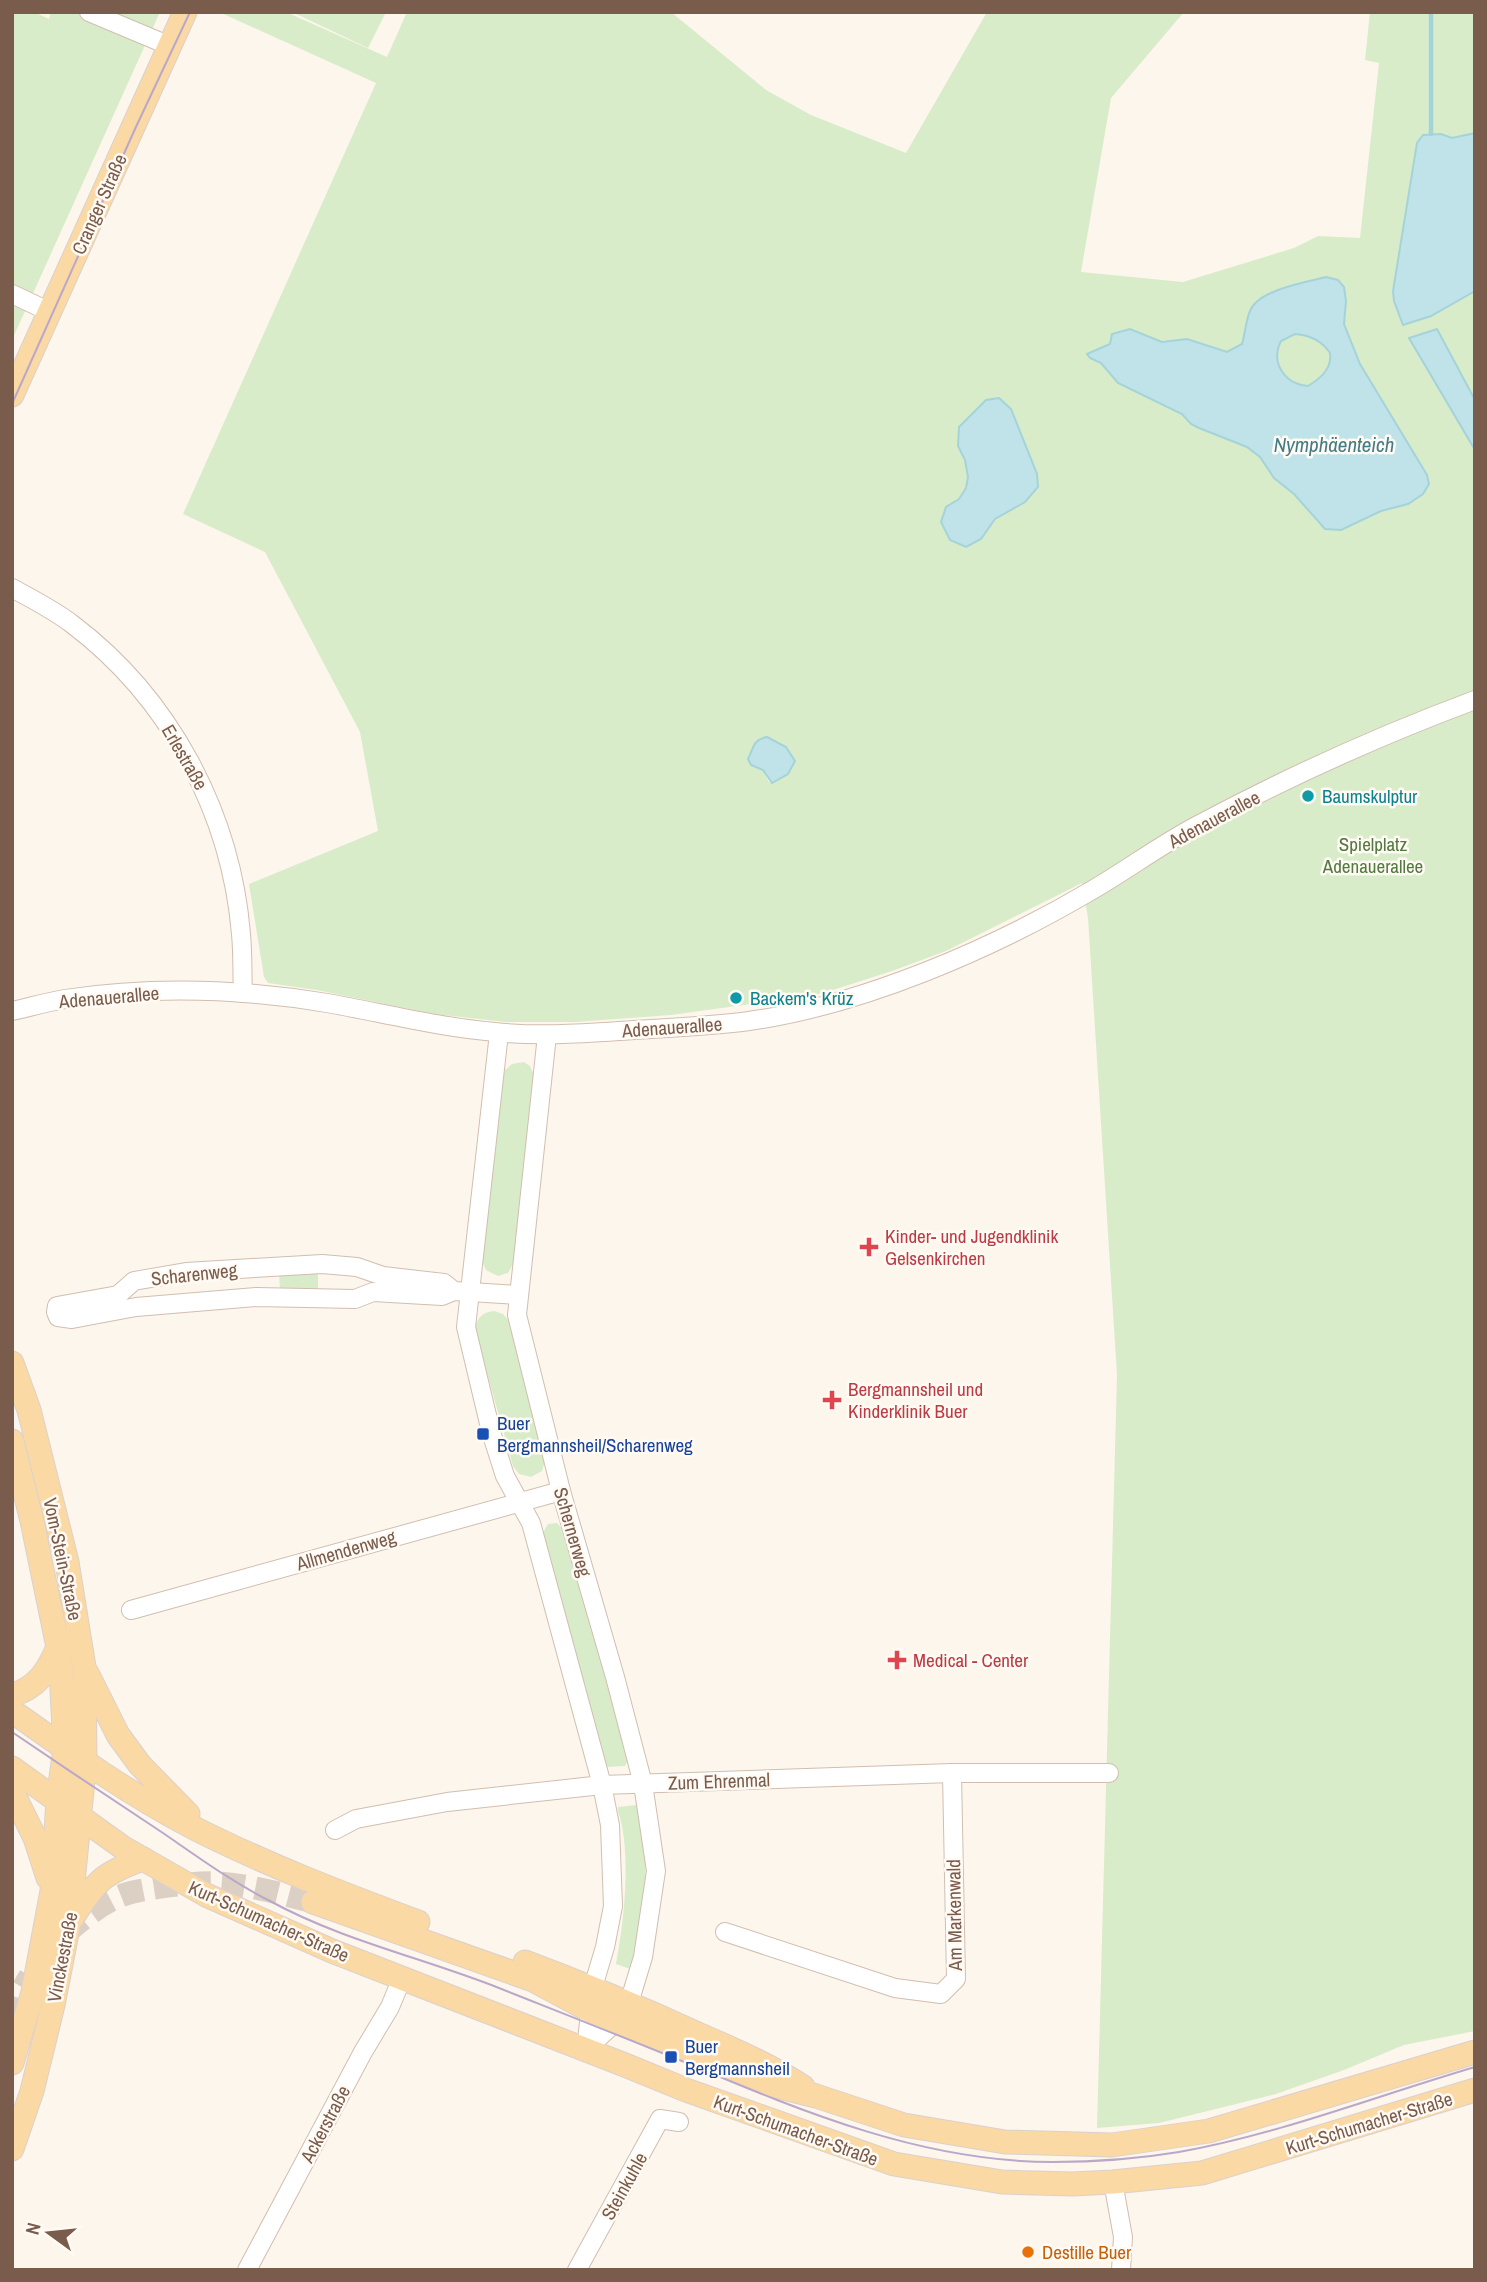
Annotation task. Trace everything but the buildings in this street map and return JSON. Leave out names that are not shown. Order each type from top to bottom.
[{"type":"main road","name":"Cranger Straße","points":[[12,395],[186,12]]},
{"type":"main road","name":"Vom-Stein-Straße","points":[[12,1363],[29,1410],[67,1562],[84,1667],[85,1760]]},
{"type":"main road","name":"Vom-Stein-Straße","points":[[12,1441],[58,1647],[65,1748]]},
{"type":"main road","points":[[12,1695],[27,1691],[41,1679],[58,1647]]},
{"type":"main road","points":[[84,1667],[118,1735],[140,1765],[185,1812],[218,1838]]},
{"type":"main road","name":"Kurt-Schumacher-Straße","points":[[12,1711],[152,1804],[198,1830],[320,1884],[593,1987],[623,2012]]},
{"type":"main road","name":"Vinckestraße","points":[[12,2063],[33,1992],[52,1891],[58,1800],[65,1748]]},
{"type":"main road","name":"Vinckestraße","points":[[12,2149],[32,2091],[69,1923],[85,1760]]},
{"type":"main road","name":"Kurt-Schumacher-Straße","points":[[12,1768],[143,1859],[206,1895],[332,1951],[586,2049],[685,2091],[894,2164],[1002,2182],[1073,2184],[1202,2173],[1475,2091]]},
{"type":"main road","points":[[12,1791],[36,1838],[52,1891]]},
{"type":"main road","points":[[69,1923],[96,1884],[117,1868],[143,1859]]},
{"type":"main road","name":"Kurt-Schumacher-Straße","points":[[313,1902],[533,1980],[591,2011],[623,2012],[760,2061],[816,2096],[904,2125],[1005,2142],[1112,2144],[1209,2131],[1475,2052]]},
{"type":"street","points":[[89,12],[170,46]]},
{"type":"street","points":[[12,294],[51,312]]},
{"type":"street","name":"Erlestraße","points":[[12,588],[69,621],[99,646],[142,692],[174,733],[208,798],[221,831],[241,935],[243,993]]},
{"type":"street","name":"Adenauerallee","points":[[12,1011],[63,999],[122,993],[243,993],[328,1004],[443,1026],[499,1033],[547,1035],[753,1020],[849,998],[924,972],[1003,938],[1092,890],[1200,824],[1261,793],[1367,744],[1475,700]]},
{"type":"street","name":"Schernerweg","points":[[499,1033],[462,1292],[466,1327],[491,1432],[505,1476],[531,1523],[603,1785],[610,1825],[613,1906],[593,1987],[586,2049]]},
{"type":"street","name":"Schernerweg","points":[[547,1035],[517,1315],[561,1491],[643,1784],[656,1871],[643,1957],[623,2012]]},
{"type":"street","name":"Scharenweg","points":[[462,1292],[443,1283],[374,1273],[335,1264],[187,1272],[134,1281],[118,1295],[68,1303],[57,1307],[56,1312],[58,1317],[72,1319],[136,1307],[256,1297],[355,1299],[373,1292],[442,1296],[462,1292],[518,1295]]},
{"type":"street","name":"Scharenweg","points":[[254,1268],[256,1297]]},
{"type":"street","points":[[373,1292],[374,1273]]},
{"type":"street","name":"Scharenweg","points":[[134,1281],[136,1307]]},
{"type":"street","name":"Allmendenweg","points":[[131,1610],[561,1491]]},
{"type":"street","name":"Zum Ehrenmal","points":[[335,1830],[356,1819],[447,1802],[603,1785],[952,1773],[1109,1773]]},
{"type":"street","name":"Am Markenwald","points":[[725,1932],[895,1988],[941,1994],[956,1979],[952,1773]]},
{"type":"street","name":"Ackerstraße","points":[[247,2270],[363,2052],[390,2007],[402,1978]]},
{"type":"street","points":[[586,2049],[623,2012]]},
{"type":"street","name":"Steinkuhle","points":[[577,2270],[660,2119],[679,2122]]},
{"type":"street","points":[[1113,2182],[1123,2237],[1121,2270]]},
{"type":"green space","points":[[12,12],[34,12],[49,19],[51,12],[160,12],[12,340]]},
{"type":"green space","name":"Spielplatz Adenauerallee","points":[[219,12],[286,12],[387,57],[407,12],[671,12],[766,90],[811,115],[906,153],[987,12],[1184,12],[1111,98],[1081,272],[1183,282],[1294,248],[1318,236],[1360,238],[1379,63],[1365,60],[1370,12],[1475,12],[1475,2031],[1404,2045],[1276,2094],[1159,2123],[1097,2128],[1117,1375],[1088,918],[1082,883],[946,951],[830,991],[768,1006],[751,1004],[671,1015],[575,1022],[506,1022],[434,1014],[317,990],[268,983],[264,977],[249,884],[378,831],[360,732],[265,552],[183,514],[376,83]],"holes":[[[1326,277],[1346,301],[1344,324],[1360,364],[1427,475],[1408,504],[1381,511],[1341,530],[1319,524],[1294,494],[1274,478],[1260,457],[1247,447],[1191,424],[1182,414],[1119,383],[1101,363],[1087,354],[1111,344],[1113,340],[1145,334],[1157,340],[1183,341],[1227,352],[1242,344],[1250,310],[1277,291]],[[753,751],[785,774],[779,780],[769,782],[763,770],[751,765],[748,759]]]},
{"type":"green space","points":[[292,12],[386,12],[368,48]]},
{"type":"green space","points":[[1295,334],[1315,339],[1330,353],[1325,372],[1308,386],[1286,377],[1278,365],[1281,341]]},
{"type":"green space","points":[[524,1062],[530,1066],[534,1075],[514,1262],[508,1273],[498,1276],[486,1270],[482,1261],[504,1071],[512,1064]]},
{"type":"green space","points":[[318,1272],[318,1289],[280,1290],[279,1273]]},
{"type":"green space","points":[[494,1311],[503,1314],[509,1321],[546,1458],[542,1471],[531,1477],[519,1474],[513,1466],[475,1330],[480,1317]]},
{"type":"green space","points":[[557,1523],[565,1532],[628,1760],[625,1766],[607,1767],[605,1764],[543,1533],[548,1524]]},
{"type":"green space","points":[[618,1807],[639,1807],[646,1861],[643,1914],[630,1969],[616,1964],[622,1928],[626,1866]]},
{"type":"water","points":[[1475,133],[1475,291],[1431,316],[1403,325],[1393,291],[1417,143],[1423,135],[1441,134],[1452,138]]},
{"type":"water","name":"Nymphäenteich","points":[[1326,277],[1338,280],[1344,287],[1344,324],[1360,364],[1427,475],[1429,484],[1423,494],[1408,504],[1381,511],[1341,530],[1325,529],[1294,494],[1274,478],[1260,457],[1247,447],[1199,428],[1182,414],[1118,383],[1101,363],[1087,354],[1110,344],[1112,334],[1130,329],[1162,342],[1187,339],[1227,352],[1242,344],[1250,311],[1262,298],[1295,284]],"holes":[[[1295,334],[1310,337],[1330,353],[1325,372],[1308,386],[1286,377],[1277,357],[1281,341]]]},
{"type":"water","points":[[1437,329],[1475,400],[1475,450],[1409,338]]},
{"type":"water","points":[[999,398],[1011,409],[1037,474],[1038,487],[1025,502],[995,519],[981,539],[966,547],[950,540],[941,522],[946,507],[959,499],[966,488],[968,477],[965,460],[958,446],[959,427],[986,400]]},
{"type":"water","points":[[767,737],[786,747],[795,761],[788,774],[772,783],[763,770],[751,765],[748,759],[756,742]]},
{"type":"waterway","points":[[1431,12],[1431,134]]},
{"type":"tunnel","points":[[65,1934],[105,1903],[133,1892],[164,1887],[199,1883],[230,1884],[313,1902]]},
{"type":"tunnel","points":[[12,2020],[30,1976]]},
{"type":"tram line","points":[[12,404],[190,12]]},
{"type":"tram line","points":[[12,1732],[229,1877],[297,1915],[354,1938],[499,1988],[822,2117],[912,2144],[958,2154],[1053,2162],[1116,2160],[1163,2154],[1217,2144],[1291,2125],[1475,2067]]},
{"type":"place","name":"Baumskulptur","points":[[1308,796]]},
{"type":"place","name":"Backem's Krüz","points":[[736,998]]},
{"type":"place","name":"Kinder- und Jugendklinik Gelsenkirchen","points":[[869,1247]]},
{"type":"place","name":"Bergmannsheil und Kinderklinik Buer","points":[[832,1400]]},
{"type":"place","name":"Buer Bergmannsheil/Scharenweg","points":[[483,1434]]},
{"type":"place","name":"Medical - Center","points":[[897,1660]]},
{"type":"place","name":"Buer Bergmannsheil","points":[[671,2057]]},
{"type":"place","name":"Destille Buer","points":[[1028,2252]]}]
